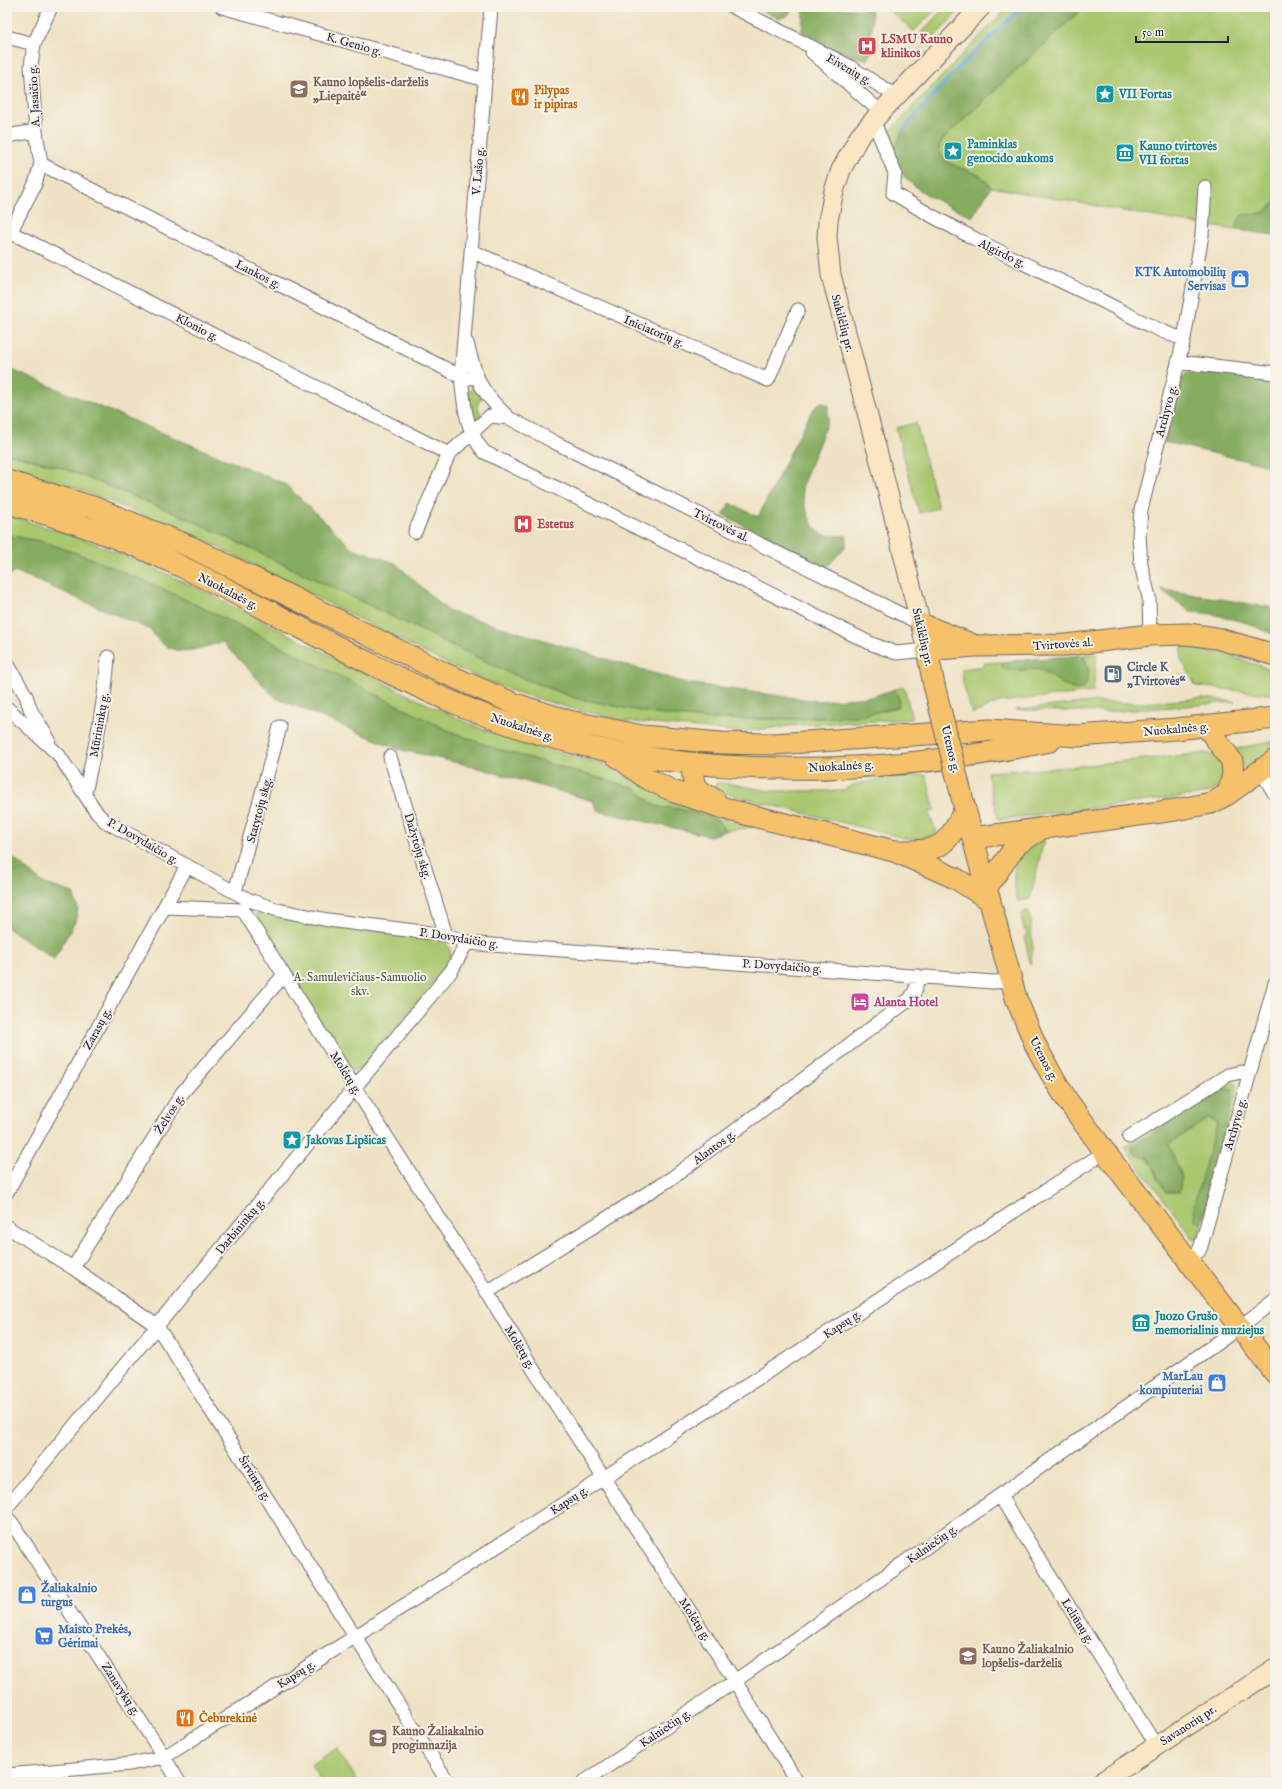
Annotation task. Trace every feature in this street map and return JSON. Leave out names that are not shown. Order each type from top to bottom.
[{"type":"main road","name":"Sukilėlių pr.","points":[[934,685],[927,650],[885,481],[839,310],[828,261],[828,221],[837,181],[852,147],[877,116],[981,7]]},
{"type":"main road","name":"Nuokalnės g.","points":[[7,481],[92,507],[144,527],[190,547],[444,673],[514,704],[569,721],[642,736],[721,743],[774,744],[989,730],[1077,736]]},
{"type":"main road","name":"Nuokalnės g.","points":[[7,503],[34,510],[100,533],[175,564],[395,675],[464,707],[516,727],[564,741],[612,752],[693,763],[796,769],[891,764],[993,753],[1077,736],[1206,726],[1275,718]]},
{"type":"main road","name":"Tvirtovės al.","points":[[920,624],[975,646]]},
{"type":"main road","name":"Tvirtovės al.","points":[[927,650],[975,646],[1066,645],[1150,635],[1188,634],[1216,638],[1275,655]]},
{"type":"main road","name":"Utenos g.","points":[[934,685],[965,809],[989,893],[1011,981],[1025,1022],[1050,1072],[1067,1100],[1105,1152],[1275,1373]]},
{"type":"main road","points":[[1206,726],[1232,761],[1233,775],[1228,794]]},
{"type":"main road","points":[[612,752],[646,778],[675,792],[733,811],[894,851],[989,893],[1016,844],[1029,835],[1044,828]]},
{"type":"main road","points":[[693,763],[692,780],[695,788],[733,811]]},
{"type":"main road","points":[[973,838],[1175,810],[1211,803],[1228,794],[1268,765]]},
{"type":"main road","points":[[894,851],[919,851],[935,848],[946,842],[965,809]]},
{"type":"main road","name":"Savanorių pr.","points":[[1101,1782],[1275,1669]]},
{"type":"street","name":"A. Jasaičio g.","points":[[41,164],[36,131],[31,66],[34,44],[51,7]]},
{"type":"street","name":"K. Genio g.","points":[[222,7],[485,80]]},
{"type":"street","name":"V. Lašo g.","points":[[471,432],[461,376],[491,7]]},
{"type":"street","name":"Eivenių g.","points":[[733,7],[849,66],[896,96]]},
{"type":"street","points":[[7,37],[34,44]]},
{"type":"street","name":"Eivenių g.","points":[[802,42],[877,116]]},
{"type":"street","name":"Algirdo g.","points":[[877,116],[895,173],[893,193],[964,234],[1101,300],[1166,334],[1184,339]]},
{"type":"street","points":[[7,136],[36,131]]},
{"type":"street","name":"Lankos g.","points":[[41,164],[466,379],[476,377]]},
{"type":"street","name":"Klonio g.","points":[[41,164],[35,184],[12,230],[14,234],[449,454]]},
{"type":"street","name":"Archyvo g.","points":[[1150,635],[1149,597],[1141,565],[1139,535],[1141,510],[1184,339],[1202,235],[1205,187]]},
{"type":"street","name":"Iniciatorių g.","points":[[471,251],[768,380],[798,310]]},
{"type":"street","name":"V. Lašo g.","points":[[464,335],[476,377],[482,389],[490,400],[509,418]]},
{"type":"street","points":[[1179,362],[1275,373]]},
{"type":"street","name":"Tvirtovės al.","points":[[415,532],[449,454],[490,416],[509,418],[920,624]]},
{"type":"street","name":"Tvirtovės al.","points":[[471,432],[475,441],[484,452],[872,644],[896,653],[927,650]]},
{"type":"street","name":"Mūrininkų g.","points":[[85,793],[98,735],[106,686],[108,657]]},
{"type":"street","points":[[7,662],[26,696],[31,711],[58,754]]},
{"type":"street","name":"P. Dovydaičio g.","points":[[7,708],[58,754],[97,813],[105,821],[235,892],[246,905],[328,920],[446,935],[467,942],[993,982],[1011,981]]},
{"type":"street","name":"Statytojų skg.","points":[[235,892],[280,727]]},
{"type":"street","name":"Dažytojų skg.","points":[[390,757],[446,935]]},
{"type":"street","points":[[1268,765],[1275,794]]},
{"type":"street","name":"Zarasų g.","points":[[7,1192],[187,866]]},
{"type":"street","points":[[165,907],[246,905]]},
{"type":"street","name":"Molėtų g.","points":[[246,905],[284,975],[354,1088],[486,1292],[603,1478],[735,1681],[797,1782]]},
{"type":"street","name":"Darbininkų g.","points":[[7,1507],[452,970],[467,942]]},
{"type":"street","name":"Želvos g.","points":[[73,1268],[182,1093],[284,975]]},
{"type":"street","name":"Alantos g.","points":[[486,1292],[672,1178],[910,999],[915,991],[918,976]]},
{"type":"street","name":"Archyvo g.","points":[[1188,1260],[1199,1251],[1201,1246],[1275,983]]},
{"type":"street","points":[[1129,1137],[1228,1075],[1241,1072],[1249,1074]]},
{"type":"street","name":"Kapsų g.","points":[[7,1774],[130,1764],[164,1757],[356,1637],[918,1275],[1105,1152]]},
{"type":"street","name":"Širvintų g.","points":[[7,1227],[73,1268],[157,1326],[448,1782]]},
{"type":"street","name":"Kalniečių g.","points":[[584,1782],[735,1681],[1240,1328],[1275,1300]]},
{"type":"street","name":"Leliūnų g.","points":[[1000,1496],[1156,1746]]},
{"type":"street","name":"Zanavykų g.","points":[[7,1518],[16,1529],[179,1782]]},
{"type":"green space","points":[[756,7],[793,8],[788,15],[779,19]]},
{"type":"green space","points":[[815,7],[872,10],[871,52],[868,60],[844,53],[802,32],[803,12]]},
{"type":"green space","points":[[898,7],[938,7],[914,31],[891,12]]},
{"type":"green space","points":[[945,7],[962,7],[928,44],[919,35]]},
{"type":"green space","points":[[1008,7],[1022,7],[959,67],[910,121],[903,130],[893,152],[888,142],[889,132]]},
{"type":"green space","points":[[1022,7],[1084,7],[942,140],[938,150],[946,162],[981,176],[991,187],[972,217],[931,197],[911,183],[898,167],[893,152],[903,130],[910,121],[959,67]]},
{"type":"green space","name":"VII Fortas","points":[[1084,7],[1275,7],[1275,203],[1264,213],[1242,215],[1238,221],[1237,230],[991,187],[981,176],[946,162],[938,150],[942,140]]},
{"type":"green space","points":[[1275,203],[1275,235],[1237,230],[1238,221],[1242,215],[1263,213]]},
{"type":"green space","points":[[7,368],[285,484],[352,548],[395,563],[448,611],[686,683],[818,701],[871,697],[895,689],[899,700],[898,707],[860,716],[795,719],[706,719],[655,714],[575,698],[512,674],[187,518],[63,468],[7,453]]},
{"type":"green space","points":[[1196,369],[1275,379],[1275,467],[1164,442],[1181,378]]},
{"type":"green space","points":[[473,388],[476,389],[482,397],[477,405],[481,415],[476,422],[474,421],[468,392]]},
{"type":"green space","points":[[821,402],[828,405],[828,420],[802,486],[803,498],[807,512],[817,530],[824,535],[847,536],[846,546],[827,567],[723,515],[730,503],[758,517],[809,416]]},
{"type":"green space","points":[[916,423],[938,508],[919,513],[896,428]]},
{"type":"green space","points":[[7,453],[63,468],[187,518],[512,674],[575,698],[655,714],[706,719],[795,719],[860,716],[899,700],[895,689],[904,687],[912,719],[798,725],[738,732],[626,721],[570,708],[509,690],[447,664],[196,536],[76,488],[7,468]]},
{"type":"green space","points":[[7,515],[78,537],[144,563],[209,594],[406,694],[479,728],[525,744],[600,763],[643,785],[728,820],[753,827],[725,831],[718,821],[679,809],[657,807],[634,788],[494,748],[447,730],[90,558],[44,542],[7,535]]},
{"type":"green space","points":[[7,535],[44,542],[90,558],[159,587],[447,730],[494,748],[634,788],[657,807],[679,809],[706,816],[718,821],[725,831],[710,836],[598,811],[593,801],[468,765],[398,749],[276,698],[222,642],[192,650],[174,650],[158,640],[151,630],[17,572],[7,575]]},
{"type":"green space","points":[[1160,589],[1275,608],[1275,635],[1247,623],[1213,614],[1191,612]]},
{"type":"green space","points":[[1182,646],[1225,654],[1275,671],[1275,695],[1196,686],[1181,659]]},
{"type":"green space","points":[[1097,654],[1093,692],[999,702],[972,714],[963,683],[962,669],[984,666],[984,663],[1001,662],[1003,668],[1024,671],[1029,669],[1041,670],[1056,679],[1082,688],[1088,676],[1087,663],[1083,655]]},
{"type":"green space","points":[[1083,655],[1088,668],[1088,679],[1083,688],[1077,690],[1064,685],[1040,670],[1003,668],[1001,662]]},
{"type":"green space","points":[[1203,698],[1235,702],[1107,712],[1015,710],[1092,702],[1145,703]]},
{"type":"green space","points":[[1275,741],[1275,749],[1246,774],[1235,749]]},
{"type":"green space","points":[[1205,753],[1215,755],[1224,766],[1225,776],[1219,788],[1204,794],[1004,819],[998,819],[987,772],[1046,769]]},
{"type":"green space","points":[[926,775],[935,811],[929,812],[937,832],[935,835],[924,839],[908,839],[728,794],[717,789],[715,786],[717,783],[732,784],[769,791],[842,791],[853,785],[890,777]]},
{"type":"green space","points":[[1044,840],[1030,899],[1018,901],[1014,880],[1016,864],[1026,851]]},
{"type":"green space","points":[[13,858],[43,883],[73,893],[78,909],[75,922],[54,959],[7,928],[7,866]]},
{"type":"green space","points":[[1024,911],[1029,911],[1033,948],[1030,965],[1025,937],[1028,936],[1026,929],[1024,930],[1021,914]]},
{"type":"green space","name":"A. Samulevičiaus-Samuolio skv.","points":[[262,912],[341,926],[436,937],[445,942],[449,948],[449,961],[447,966],[363,1067],[354,1072],[347,1066],[254,921],[255,915]]},
{"type":"green space","points":[[1230,1081],[1236,1085],[1237,1092],[1199,1237],[1196,1239],[1193,1238],[1124,1147]]},
{"type":"green space","points":[[1232,1088],[1233,1095],[1202,1222],[1195,1220],[1194,1204],[1217,1123],[1209,1118],[1169,1144],[1182,1177],[1179,1192],[1165,1192],[1148,1157],[1135,1155],[1132,1147],[1219,1090]]},
{"type":"green space","points":[[337,1748],[358,1782],[322,1782],[311,1765]]},
{"type":"waterway","points":[[903,130],[959,67],[1022,7]]},
{"type":"place","name":"LSMU Kauno klinikos","points":[[867,46]]},
{"type":"place","name":"Kauno lopšelis-darželis „Liepaitė“","points":[[299,89]]},
{"type":"place","name":"VII Fortas","points":[[1105,94]]},
{"type":"place","name":"Pilypas ir pipiras","points":[[520,97]]},
{"type":"place","name":"Paminklas genocido aukoms","points":[[953,151]]},
{"type":"place","name":"Kauno tvirtovės VII fortas","points":[[1125,153]]},
{"type":"place","name":"KTK Automobilių Servisas","points":[[1240,279]]},
{"type":"place","name":"Estetus","points":[[523,524]]},
{"type":"place","name":"Circle K „Tvirtovės“","points":[[1113,674]]},
{"type":"place","name":"Alanta Hotel","points":[[860,1002]]},
{"type":"place","name":"Jakovas Lipšicas","points":[[292,1140]]},
{"type":"place","name":"Juozo Grušo memorialinis muziejus","points":[[1141,1323]]},
{"type":"place","name":"MarLau kompiuteriai","points":[[1217,1383]]},
{"type":"place","name":"Žaliakalnio turgus","points":[[27,1595]]},
{"type":"place","name":"Maisto Prekės, Gėrimai","points":[[44,1636]]},
{"type":"place","name":"Kauno Žaliakalnio lopšelis-darželis","points":[[968,1656]]},
{"type":"place","name":"Čeburekinė","points":[[185,1718]]},
{"type":"place","name":"Kauno Žaliakalnio progimnazija","points":[[378,1738]]}]
